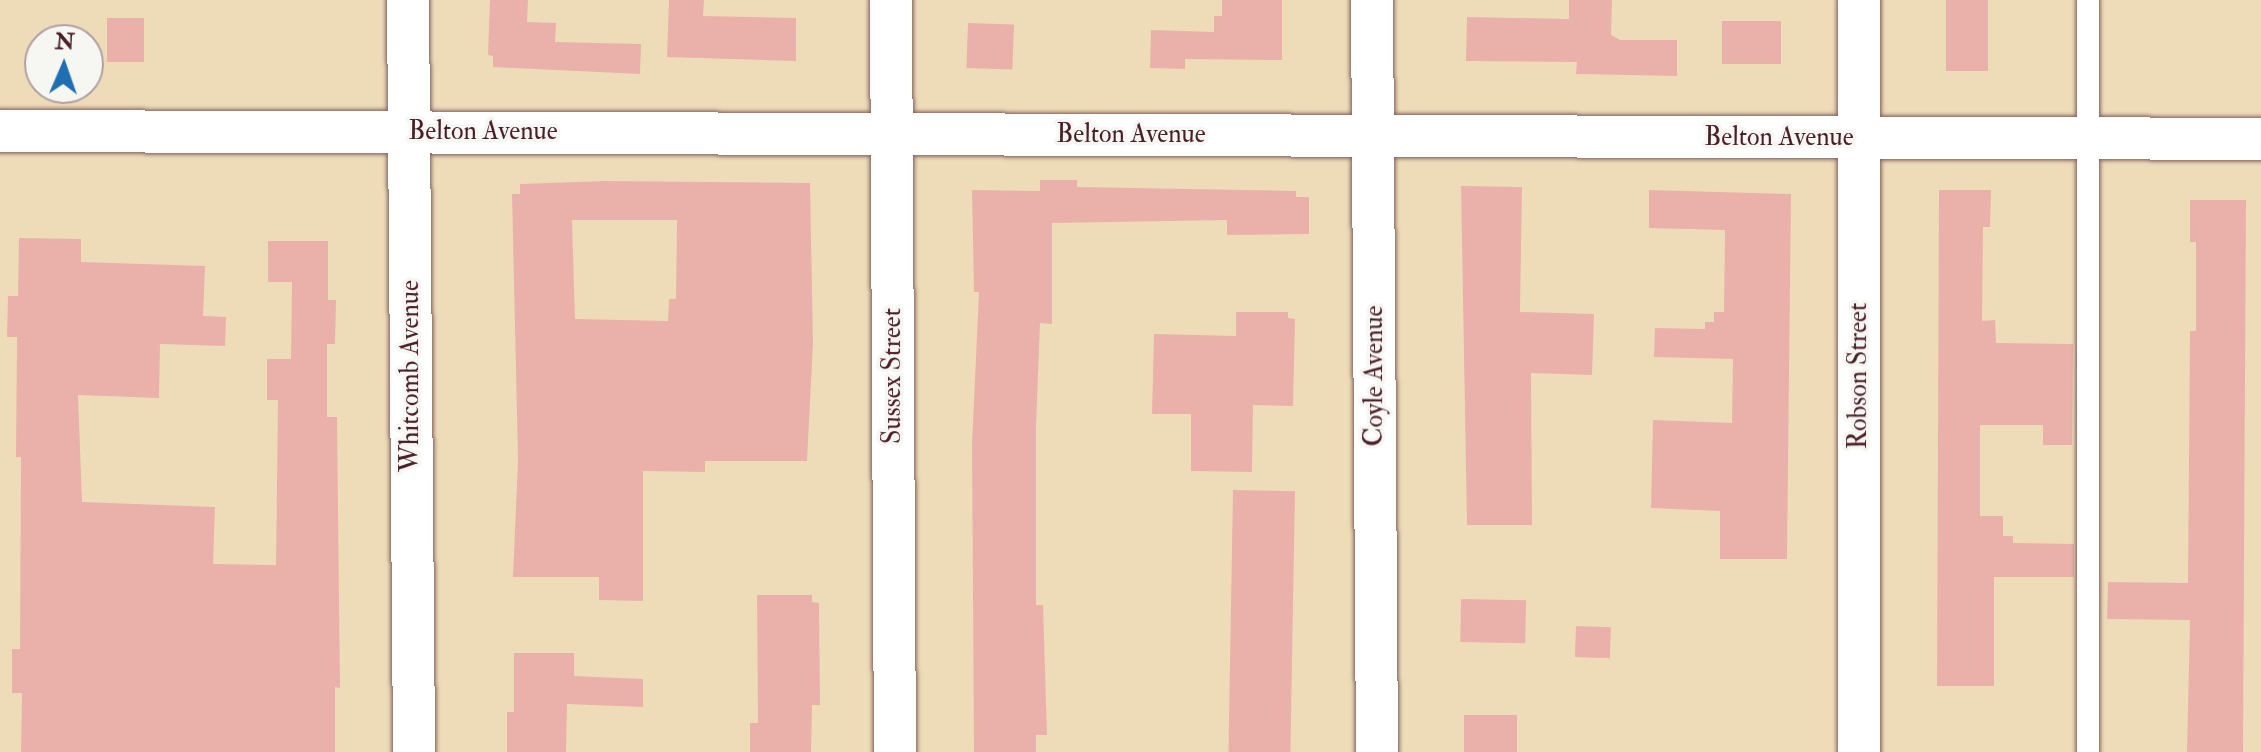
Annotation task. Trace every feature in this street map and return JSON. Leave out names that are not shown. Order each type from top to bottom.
[{"type":"street","name":"Whitcomb Avenue","points":[[408,0],[414,752]]},
{"type":"street","name":"Sussex Street","points":[[891,0],[895,752]]},
{"type":"street","name":"Coyle Avenue","points":[[1372,0],[1377,752]]},
{"type":"street","name":"Robson Street","points":[[1859,0],[1859,752]]},
{"type":"street","name":"Belton Avenue","points":[[0,131],[2261,139]]},
{"type":"lane","points":[[2088,0],[2088,752]]},
{"type":"building","points":[[490,0],[528,0],[527,22],[556,23],[555,42],[641,44],[640,74],[493,67],[493,56],[488,55]]},
{"type":"building","points":[[669,0],[704,0],[703,16],[796,18],[796,61],[667,57]]},
{"type":"building","points":[[1222,0],[1282,0],[1282,60],[1185,59],[1185,69],[1150,68],[1151,30],[1214,32],[1214,16],[1222,16]]},
{"type":"building","points":[[1569,0],[1612,0],[1611,35],[1620,40],[1677,40],[1677,76],[1576,74],[1577,62],[1466,61],[1467,17],[1569,19]]},
{"type":"building","points":[[1946,0],[1988,0],[1988,71],[1946,71]]},
{"type":"building","points":[[107,18],[144,18],[144,62],[107,62]]},
{"type":"building","points":[[1722,21],[1781,21],[1781,64],[1722,64]]},
{"type":"building","points":[[968,23],[1014,25],[1012,70],[966,68]]},
{"type":"building","points":[[1040,180],[1077,180],[1077,187],[1296,191],[1296,197],[1309,197],[1309,234],[1227,235],[1227,220],[1052,223],[1052,324],[1040,323],[1036,426],[1036,605],[1043,605],[1047,735],[1036,735],[1036,752],[974,752],[972,445],[979,292],[974,292],[972,190],[1040,191]]},
{"type":"building","points":[[605,181],[810,183],[813,343],[807,461],[705,461],[705,472],[643,471],[643,601],[599,600],[599,577],[513,577],[518,460],[512,194],[520,194],[520,184]],"holes":[[[572,220],[677,220],[676,299],[669,299],[668,321],[575,319]]]},
{"type":"building","points":[[1461,186],[1522,187],[1520,312],[1594,314],[1592,375],[1531,373],[1532,525],[1467,525]]},
{"type":"building","points":[[1649,190],[1791,194],[1787,559],[1720,559],[1720,511],[1651,508],[1653,420],[1732,423],[1733,359],[1654,357],[1655,328],[1705,329],[1705,322],[1714,322],[1714,312],[1724,312],[1725,230],[1649,228]]},
{"type":"building","points":[[1939,190],[1991,190],[1990,227],[1983,227],[1982,321],[1995,320],[1996,343],[2073,344],[2072,445],[2043,445],[2043,425],[1980,425],[1980,516],[2003,516],[2003,536],[2013,536],[2013,543],[2074,544],[2074,577],[1994,577],[1994,686],[1937,686]]},
{"type":"building","points":[[2190,200],[2246,200],[2243,752],[2187,752],[2190,620],[2107,619],[2108,582],[2188,583],[2190,331],[2196,331],[2196,242],[2190,242]]},
{"type":"building","points":[[19,238],[81,239],[81,262],[205,266],[203,316],[226,317],[225,346],[160,344],[159,398],[78,395],[82,502],[215,507],[213,564],[276,565],[278,400],[267,400],[267,359],[291,359],[292,282],[268,282],[268,241],[328,241],[328,300],[336,300],[335,344],[327,344],[327,417],[337,417],[340,688],[335,687],[335,752],[21,752],[22,693],[12,693],[12,649],[20,649],[21,457],[16,457],[17,337],[7,337],[8,296],[18,296]]},
{"type":"building","points":[[1236,312],[1288,312],[1288,318],[1295,319],[1293,406],[1253,405],[1252,472],[1191,471],[1191,414],[1152,414],[1154,334],[1236,336]]},
{"type":"building","points":[[1233,490],[1295,491],[1290,752],[1228,752]]},
{"type":"building","points":[[757,595],[812,595],[812,602],[819,603],[820,705],[812,705],[811,752],[750,752],[750,723],[758,723]]},
{"type":"building","points":[[1461,599],[1526,600],[1525,643],[1460,642]]},
{"type":"building","points":[[1576,626],[1611,627],[1610,658],[1575,657]]},
{"type":"building","points":[[514,653],[574,653],[574,676],[643,679],[643,707],[567,704],[566,752],[507,752],[507,712],[514,712]]},
{"type":"building","points":[[1464,715],[1517,715],[1517,752],[1464,752]]}]
